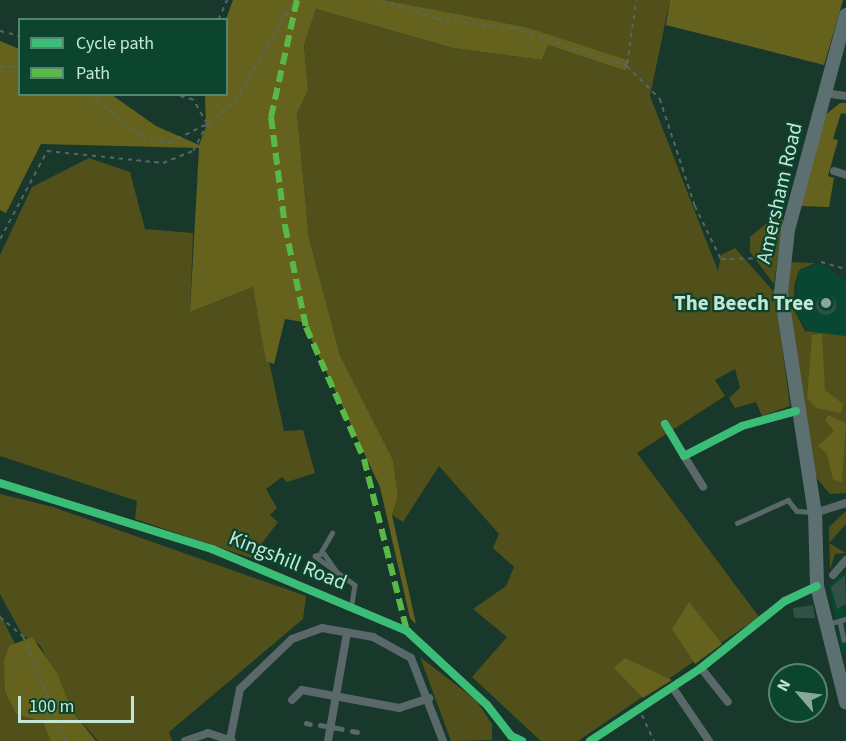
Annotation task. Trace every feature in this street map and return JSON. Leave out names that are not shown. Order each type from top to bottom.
[{"type":"main road","name":"Amersham Road","points":[[846,15],[844,32],[824,93],[782,258],[785,341],[815,513],[817,586],[841,620],[846,702]]},
{"type":"street","points":[[824,93],[846,96]]},
{"type":"street","points":[[834,171],[846,175]]},
{"type":"street","points":[[684,456],[748,424],[796,411]]},
{"type":"street","points":[[665,424],[703,487]]},
{"type":"street","name":"Kingshill Road","points":[[0,483],[212,549],[352,605],[433,651],[508,739],[522,741]]},
{"type":"street","points":[[815,513],[846,503]]},
{"type":"street","points":[[833,575],[846,560]]},
{"type":"street","points":[[590,741],[673,688],[786,602],[817,586]]},
{"type":"street","points":[[185,741],[208,733],[231,741],[240,689],[292,639],[322,628],[373,637],[411,658],[429,698],[443,741]]},
{"type":"street","points":[[328,741],[347,633]]},
{"type":"street","points":[[701,668],[728,702]]},
{"type":"street","points":[[673,688],[710,741]]},
{"type":"street","points":[[292,700],[302,690],[399,708],[429,698]]},
{"type":"lane","points":[[737,522],[788,500],[797,511],[815,513]]},
{"type":"lane","points":[[332,533],[317,562],[335,570],[355,585],[352,605]]},
{"type":"lane","points":[[321,552],[335,570]]},
{"type":"lane","points":[[320,725],[342,729]]},
{"type":"path","points":[[219,18],[227,0]]},
{"type":"path","points":[[91,96],[142,136],[169,144],[207,124],[235,101],[295,0]]},
{"type":"path","points":[[381,0],[437,19],[513,28],[627,66],[660,99],[695,206],[721,259],[782,258]]},
{"type":"path","points":[[627,66],[636,0]]},
{"type":"path","points":[[0,32],[18,36]]},
{"type":"path","points":[[0,67],[18,67]]},
{"type":"path","points":[[178,96],[193,100]]},
{"type":"path","points":[[192,96],[207,124]]},
{"type":"path","points":[[0,239],[47,151],[164,163],[193,152],[207,124]]},
{"type":"path","points":[[821,262],[846,269]]},
{"type":"path","points":[[0,617],[23,636],[66,741]]},
{"type":"path","points":[[639,710],[654,741]]},
{"type":"shaded area","points":[[233,0],[384,0],[526,27],[630,61],[626,71],[548,45],[542,60],[453,48],[316,9],[304,45],[308,90],[297,114],[309,238],[340,355],[393,460],[398,496],[392,515],[416,624],[410,618],[380,487],[303,322],[285,319],[274,364],[266,361],[253,287],[190,312],[199,148],[41,144],[6,213],[0,210],[0,41],[18,49],[18,96],[113,96],[156,126],[199,145],[206,127],[205,96],[228,96],[226,18]]},
{"type":"shaded area","points":[[384,0],[670,0],[650,96],[718,271],[721,255],[735,248],[775,293],[790,406],[762,416],[756,402],[735,408],[729,398],[740,388],[735,369],[715,380],[725,396],[637,453],[759,617],[578,741],[541,741],[472,677],[507,637],[473,609],[506,586],[514,567],[493,548],[499,534],[439,466],[403,522],[392,515],[398,496],[393,460],[340,355],[309,238],[297,114],[308,90],[304,45],[316,9],[453,48],[542,60],[548,45],[626,71],[630,62],[526,27]]},
{"type":"shaded area","points":[[670,0],[843,0],[824,65],[666,25]]},
{"type":"shaded area","points":[[840,103],[846,103],[846,114],[841,113],[833,139],[838,140],[828,176],[834,178],[829,207],[800,206],[824,116]]},
{"type":"shaded area","points":[[89,158],[130,172],[145,229],[193,233],[190,312],[253,287],[284,431],[303,430],[315,473],[287,482],[282,477],[266,489],[277,508],[270,515],[278,522],[251,558],[135,519],[137,501],[0,456],[0,255],[32,187]]},
{"type":"shaded area","points":[[774,217],[783,220],[774,284],[750,252],[750,237]]},
{"type":"shaded area","points":[[788,262],[815,263],[799,270],[794,286],[795,312],[805,331],[846,336],[846,493],[830,494],[815,476],[786,284]]},
{"type":"shaded area","points":[[820,263],[846,281],[846,336],[812,335],[795,312],[799,270]]},
{"type":"shaded area","points":[[822,334],[825,390],[843,404],[841,413],[816,408],[807,398],[812,335]]},
{"type":"shaded area","points":[[828,415],[846,423],[842,482],[833,480],[827,454],[818,446],[834,431],[825,420]]},
{"type":"shaded area","points":[[0,494],[53,507],[306,596],[303,619],[169,732],[172,741],[98,741],[72,711],[40,645],[23,636],[0,594]]},
{"type":"shaded area","points":[[846,511],[846,524],[829,543],[829,527]]},
{"type":"shaded area","points":[[829,543],[846,553],[835,554],[830,570]]},
{"type":"shaded area","points":[[843,572],[846,652],[842,653],[829,586]]},
{"type":"shaded area","points":[[689,602],[722,644],[695,664],[672,629]]},
{"type":"shaded area","points":[[0,614],[41,696],[58,741],[0,741]]},
{"type":"shaded area","points":[[32,637],[57,673],[72,711],[96,741],[51,741],[43,722],[16,714],[5,691],[4,661],[9,646]]},
{"type":"shaded area","points":[[420,657],[476,700],[492,724],[492,740],[451,741]]},
{"type":"shaded area","points":[[625,658],[672,680],[643,698],[614,668]]},
{"type":"building","name":"The Beech Tree","points":[[826,295],[833,298],[836,305],[833,312],[826,315],[819,312],[816,305],[819,298]]},
{"type":"building","points":[[845,575],[846,604],[837,609],[831,587]]},
{"type":"building","points":[[813,605],[815,618],[794,618],[793,608]]},
{"type":"marked path","points":[[297,0],[271,117],[285,226],[306,327],[364,459],[407,631]]},
{"type":"cycle path","points":[[665,424],[684,456],[742,426],[796,411]]},
{"type":"cycle path","points":[[0,483],[212,549],[407,631],[487,705],[511,736],[522,741]]},
{"type":"cycle path","points":[[590,741],[701,668],[785,601],[817,586]]},
{"type":"place","name":"The Beech Tree","points":[[826,303]]}]
